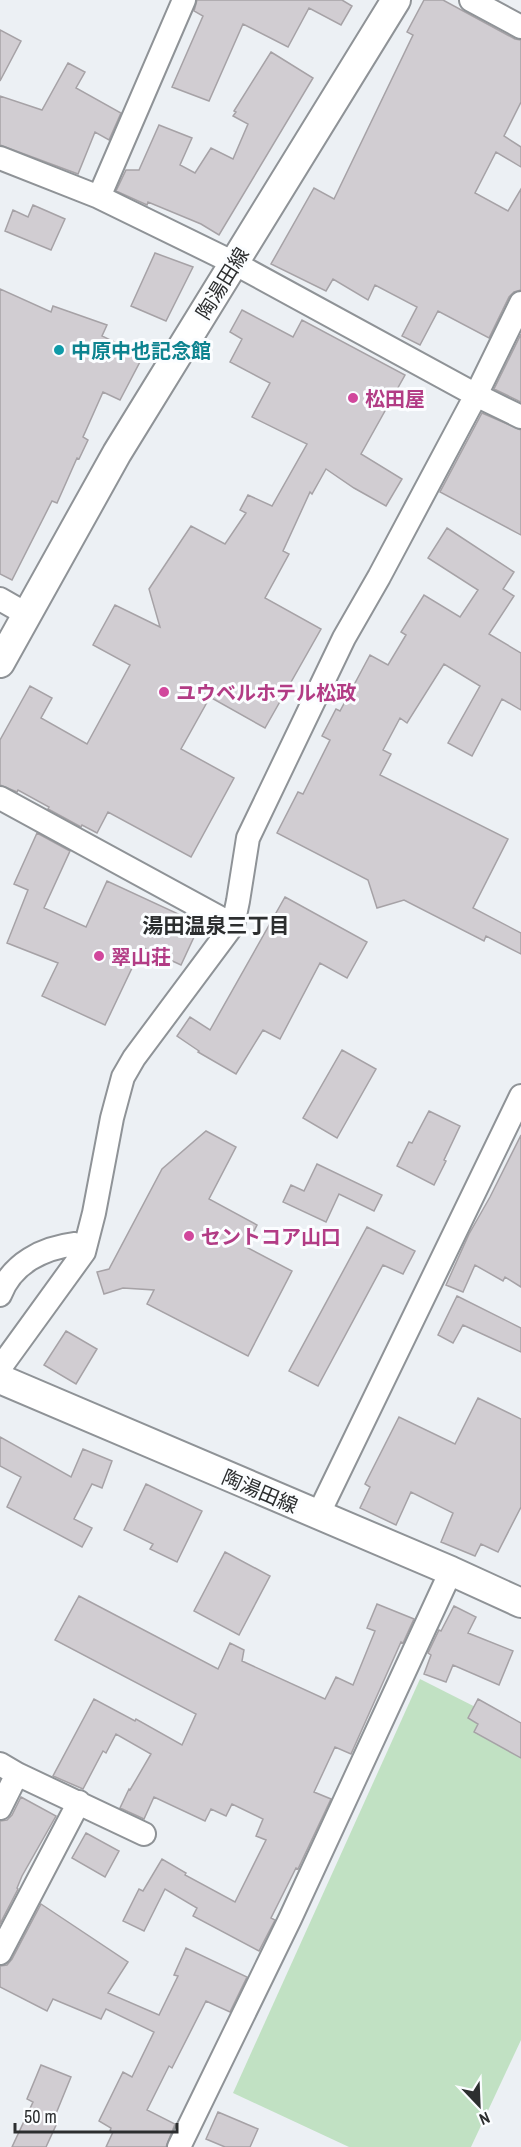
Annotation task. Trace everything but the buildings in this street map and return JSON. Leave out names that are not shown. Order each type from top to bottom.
[{"type":"main road","name":"陶湯田線","points":[[0,663],[117,453],[396,0]]},
{"type":"main road","name":"陶湯田線","points":[[0,1379],[521,1603]]},
{"type":"street","points":[[99,197],[184,0]]},
{"type":"street","points":[[471,0],[521,27]]},
{"type":"street","points":[[0,158],[99,197],[234,263],[476,395],[521,417]]},
{"type":"street","points":[[0,1368],[84,1252],[94,1213],[112,1118],[123,1077],[134,1058],[233,925],[248,838],[344,638],[476,395],[521,303]]},
{"type":"street","points":[[0,599],[28,615]]},
{"type":"street","points":[[0,798],[233,925]]},
{"type":"street","points":[[318,1515],[518,1110]]},
{"type":"street","points":[[0,1295],[3,1286],[21,1264],[53,1247],[75,1244],[84,1252]]},
{"type":"street","points":[[179,2147],[290,1919],[451,1571]]},
{"type":"street","points":[[0,1808],[8,1769],[144,1834]]},
{"type":"street","points":[[0,1953],[78,1802]]},
{"type":"green space","points":[[420,1679],[521,1730],[521,2040],[471,2147],[349,2147],[233,2093]]},
{"type":"place","name":"中原中也記念館","points":[[59,350]]},
{"type":"place","name":"松田屋","points":[[353,398]]},
{"type":"place","name":"ユウベルホテル松政","points":[[164,692]]},
{"type":"place","name":"翠山荘","points":[[99,956]]},
{"type":"place","name":"セントコア山口","points":[[189,1236]]},
{"type":"district","name":"湯田温泉三丁目","points":[[216,925]]}]
